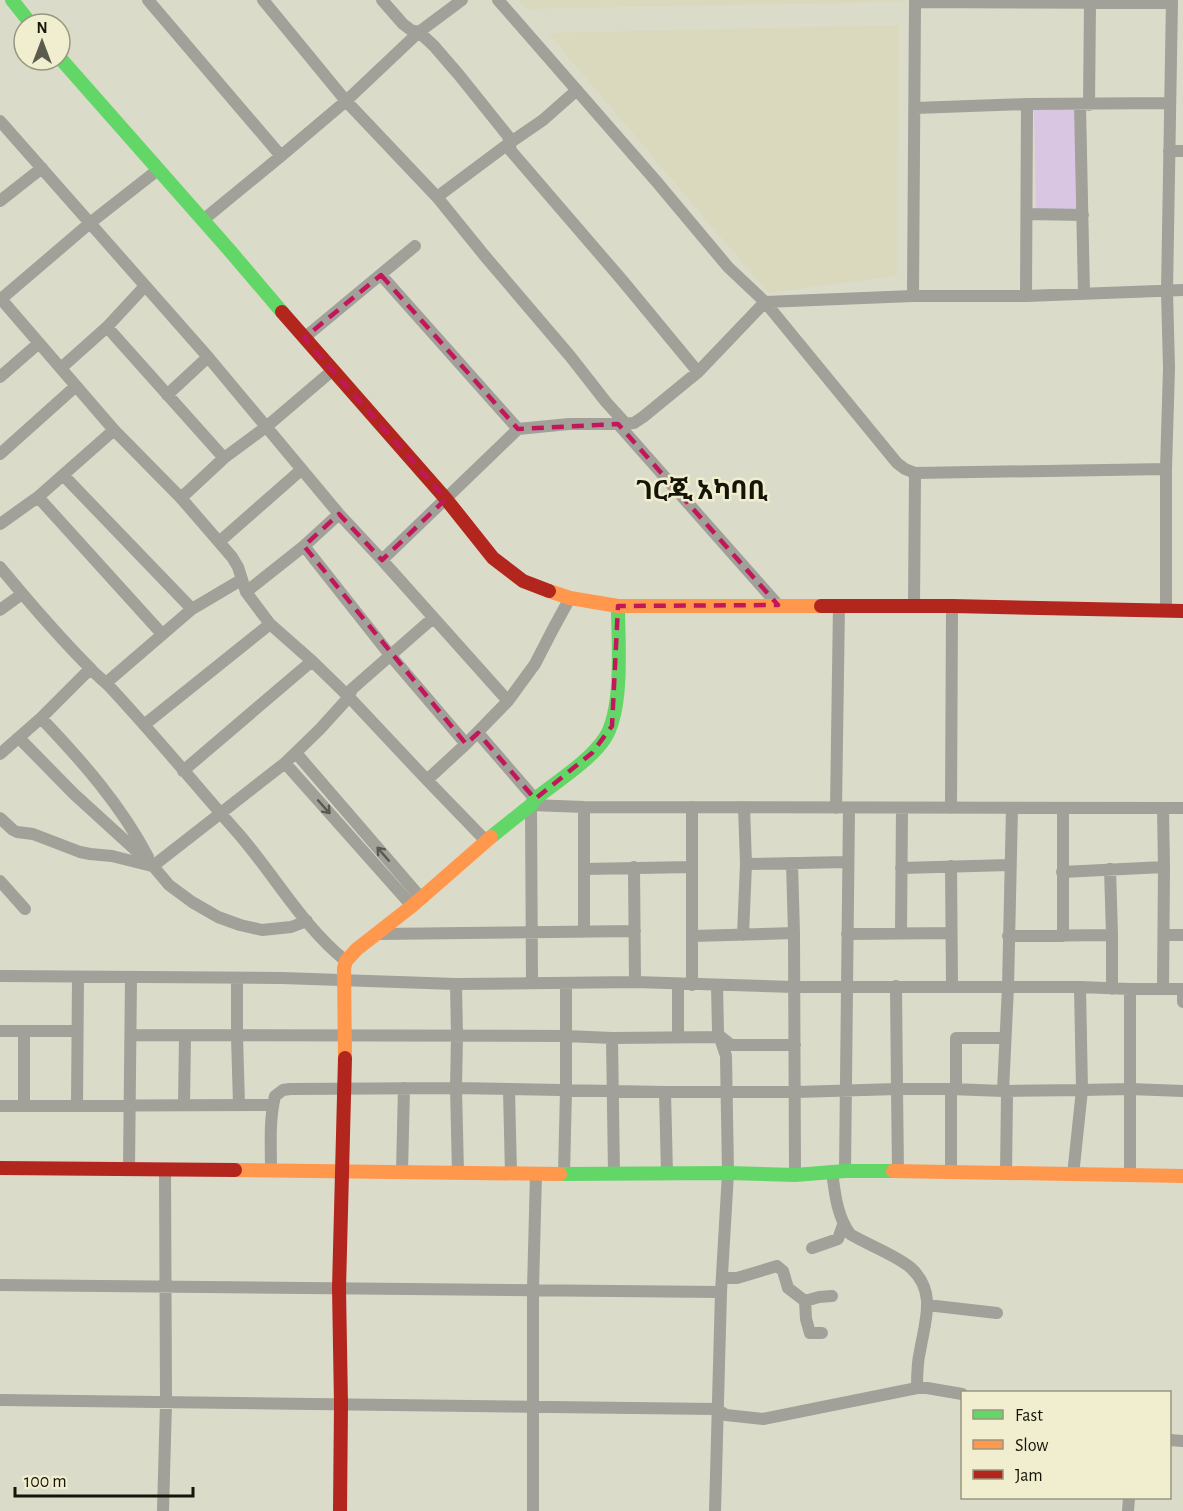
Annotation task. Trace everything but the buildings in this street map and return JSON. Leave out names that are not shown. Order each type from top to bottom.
[{"type":"street","points":[[12,0],[22,12]]},
{"type":"street","points":[[148,0],[282,156]]},
{"type":"street","points":[[263,0],[346,101],[437,197],[570,356],[622,424],[778,605]]},
{"type":"street","points":[[382,0],[404,24],[411,30],[419,32],[434,46],[459,75],[508,136],[511,151],[622,279],[698,372]]},
{"type":"street","points":[[203,220],[346,101],[419,32],[462,0]]},
{"type":"street","points":[[498,0],[728,267],[765,302],[897,463],[905,469],[915,473],[1166,469]]},
{"type":"street","points":[[913,296],[915,1],[1090,3],[1172,1],[1167,291],[1169,368],[1166,610]]},
{"type":"street","points":[[1084,294],[1085,105],[1090,3]]},
{"type":"street","points":[[72,71],[446,499],[493,558],[523,580],[570,598],[618,606],[839,605],[1183,611]]},
{"type":"street","points":[[437,197],[543,120],[577,90]]},
{"type":"street","points":[[915,108],[1170,103]]},
{"type":"street","points":[[1026,296],[1027,105]]},
{"type":"street","points":[[0,121],[208,357],[339,514],[508,701]]},
{"type":"street","points":[[1169,151],[1183,151]]},
{"type":"street","points":[[0,201],[42,168]]},
{"type":"street","points":[[159,169],[90,223],[1,299],[114,430],[181,498],[232,557],[238,567],[246,592],[270,624],[349,697],[486,841]]},
{"type":"street","points":[[1026,214],[1083,214]]},
{"type":"street","points":[[304,338],[415,246]]},
{"type":"street","points":[[381,275],[518,429]]},
{"type":"street","points":[[61,368],[107,327],[145,286]]},
{"type":"street","points":[[382,560],[518,429],[569,424],[634,423],[698,372],[765,302],[1183,290]]},
{"type":"street","points":[[107,327],[224,458]]},
{"type":"street","points":[[0,377],[39,343]]},
{"type":"street","points":[[167,395],[208,357]]},
{"type":"street","points":[[1169,368],[1183,368]]},
{"type":"street","points":[[181,498],[224,458],[266,427],[333,370]]},
{"type":"street","points":[[0,454],[76,386]]},
{"type":"street","points":[[0,524],[38,497],[114,430]]},
{"type":"street","points":[[219,542],[302,470]]},
{"type":"street","points":[[914,607],[915,473]]},
{"type":"street","points":[[63,475],[192,609]]},
{"type":"street","points":[[38,497],[162,634]]},
{"type":"street","points":[[246,592],[304,546],[339,514]]},
{"type":"street","points":[[304,546],[390,655],[466,744]]},
{"type":"street","points":[[0,567],[90,669],[144,725],[272,874],[307,921],[332,950],[345,961]]},
{"type":"street","points":[[106,683],[192,609],[241,580]]},
{"type":"street","points":[[0,610],[22,594]]},
{"type":"street","points":[[427,780],[478,733],[508,701],[535,664],[570,598]]},
{"type":"street","points":[[839,605],[842,808],[848,862],[846,1090],[838,1172],[838,1210],[843,1225],[850,1234],[910,1267],[922,1282],[927,1294],[927,1305],[917,1388]]},
{"type":"street","points":[[340,1511],[339,1288],[345,1088],[345,961],[592,753],[605,738],[615,715],[618,681],[618,606]]},
{"type":"street","points":[[951,808],[952,606]]},
{"type":"street","points":[[153,866],[285,763],[349,697],[352,689],[433,618]]},
{"type":"street","points":[[144,725],[270,624]]},
{"type":"street","points":[[183,771],[312,662]]},
{"type":"street","points":[[0,754],[90,669]]},
{"type":"street","points":[[40,718],[104,789],[126,820],[153,866]]},
{"type":"street","points":[[478,733],[533,802],[532,983]]},
{"type":"street","points":[[19,738],[74,794],[153,866],[169,885],[192,902],[218,917],[262,930],[291,927],[307,921]]},
{"type":"street","points":[[296,753],[416,902]]},
{"type":"street","points":[[285,763],[416,902]]},
{"type":"street","points":[[533,802],[584,807],[1183,808]]},
{"type":"street","points":[[584,807],[584,932]]},
{"type":"street","points":[[692,807],[692,985]]},
{"type":"street","points":[[743,935],[746,864],[744,807]]},
{"type":"street","points":[[901,933],[902,808]]},
{"type":"street","points":[[1006,1173],[1007,1095],[1003,1091],[1012,808]]},
{"type":"street","points":[[1062,936],[1063,808]]},
{"type":"street","points":[[1162,808],[1164,867],[1162,989]]},
{"type":"street","points":[[0,818],[17,832],[33,834],[80,852],[112,856],[153,866]]},
{"type":"street","points":[[746,864],[848,862]]},
{"type":"street","points":[[792,864],[795,1175]]},
{"type":"street","points":[[951,866],[952,986]]},
{"type":"street","points":[[901,868],[1010,866]]},
{"type":"street","points":[[634,867],[635,982]]},
{"type":"street","points":[[584,869],[692,867]]},
{"type":"street","points":[[1062,872],[1164,867]]},
{"type":"street","points":[[1110,869],[1112,988]]},
{"type":"street","points":[[0,880],[25,909]]},
{"type":"street","points":[[378,934],[635,931]]},
{"type":"street","points":[[692,936],[794,933]]},
{"type":"street","points":[[847,934],[951,933]]},
{"type":"street","points":[[1008,936],[1112,935]]},
{"type":"street","points":[[1164,935],[1183,935]]},
{"type":"street","points":[[0,976],[237,978],[456,984],[635,982],[794,987],[952,986],[1183,989],[1183,1002]]},
{"type":"street","points":[[77,1106],[78,977]]},
{"type":"street","points":[[129,1168],[131,977]]},
{"type":"street","points":[[237,978],[239,1105]]},
{"type":"street","points":[[456,984],[458,1173]]},
{"type":"street","points":[[564,1174],[567,1089],[566,984]]},
{"type":"street","points":[[678,984],[678,1037]]},
{"type":"street","points":[[715,1511],[716,1409],[728,1173],[726,1056],[718,1032],[717,985]]},
{"type":"street","points":[[896,986],[898,1171]]},
{"type":"street","points":[[1073,1175],[1082,1090],[1080,987]]},
{"type":"street","points":[[1130,989],[1130,1176]]},
{"type":"street","points":[[0,1031],[77,1031]]},
{"type":"street","points":[[24,1031],[24,1106]]},
{"type":"street","points":[[131,1035],[721,1037],[730,1045],[795,1045]]},
{"type":"street","points":[[184,1105],[185,1036]]},
{"type":"street","points":[[612,1038],[614,1174]]},
{"type":"street","points":[[951,1172],[956,1038],[1005,1038]]},
{"type":"street","points":[[402,1172],[404,1088]]},
{"type":"street","points":[[271,1171],[270,1128],[275,1096],[283,1090],[291,1089],[567,1089],[613,1092],[795,1092],[897,1089],[1183,1091]]},
{"type":"street","points":[[509,1090],[511,1174]]},
{"type":"street","points":[[665,1092],[667,1174]]},
{"type":"street","points":[[0,1106],[273,1105]]},
{"type":"street","points":[[0,1168],[795,1175],[898,1171],[1183,1176]]},
{"type":"street","points":[[163,1511],[166,1403],[165,1169]]},
{"type":"street","points":[[533,1510],[533,1289],[536,1174]]},
{"type":"street","points":[[812,1248],[838,1239],[843,1225]]},
{"type":"street","points":[[722,1278],[737,1278],[777,1266],[783,1271],[788,1288],[805,1301],[810,1333],[822,1333]]},
{"type":"street","points":[[0,1285],[721,1292]]},
{"type":"street","points":[[805,1301],[832,1296]]},
{"type":"street","points":[[927,1305],[997,1313]]},
{"type":"street","points":[[0,1400],[716,1409],[726,1415],[763,1419],[917,1388],[961,1394]]},
{"type":"highlighted area","points":[[381,275],[518,429],[618,424],[778,605],[618,606],[612,726],[592,753],[535,799],[478,733],[466,744],[304,546],[339,514],[382,560],[446,499],[304,338]]},
{"type":"shaded area","points":[[519,0],[905,0],[906,2],[527,9]]},
{"type":"shaded area","points":[[899,25],[897,276],[768,293],[548,33]]},
{"type":"shaded area","points":[[1080,108],[1082,210],[1036,211],[1034,109]]},
{"type":"traffic: fast","points":[[12,0],[22,12]]},
{"type":"traffic: fast","points":[[72,72],[282,312]]},
{"type":"traffic: fast","points":[[491,837],[582,763],[605,738],[615,710],[617,692],[618,606]]},
{"type":"traffic: fast","points":[[560,1174],[795,1175],[845,1171],[893,1171]]},
{"type":"traffic: slow","points":[[549,591],[570,598],[618,606],[821,606]]},
{"type":"traffic: slow","points":[[345,1058],[344,968],[346,961],[357,949],[412,906],[491,837]]},
{"type":"traffic: slow","points":[[235,1170],[560,1174]]},
{"type":"traffic: slow","points":[[893,1171],[1183,1176]]},
{"type":"traffic: jam","points":[[282,312],[446,499],[493,558],[523,581],[549,591]]},
{"type":"traffic: jam","points":[[821,606],[952,606],[1183,611]]},
{"type":"traffic: jam","points":[[340,1511],[339,1288],[345,1058]]},
{"type":"traffic: jam","points":[[0,1168],[235,1170]]},
{"type":"district","name":"ገርጂ አካባቢ","points":[[702,490]]}]
